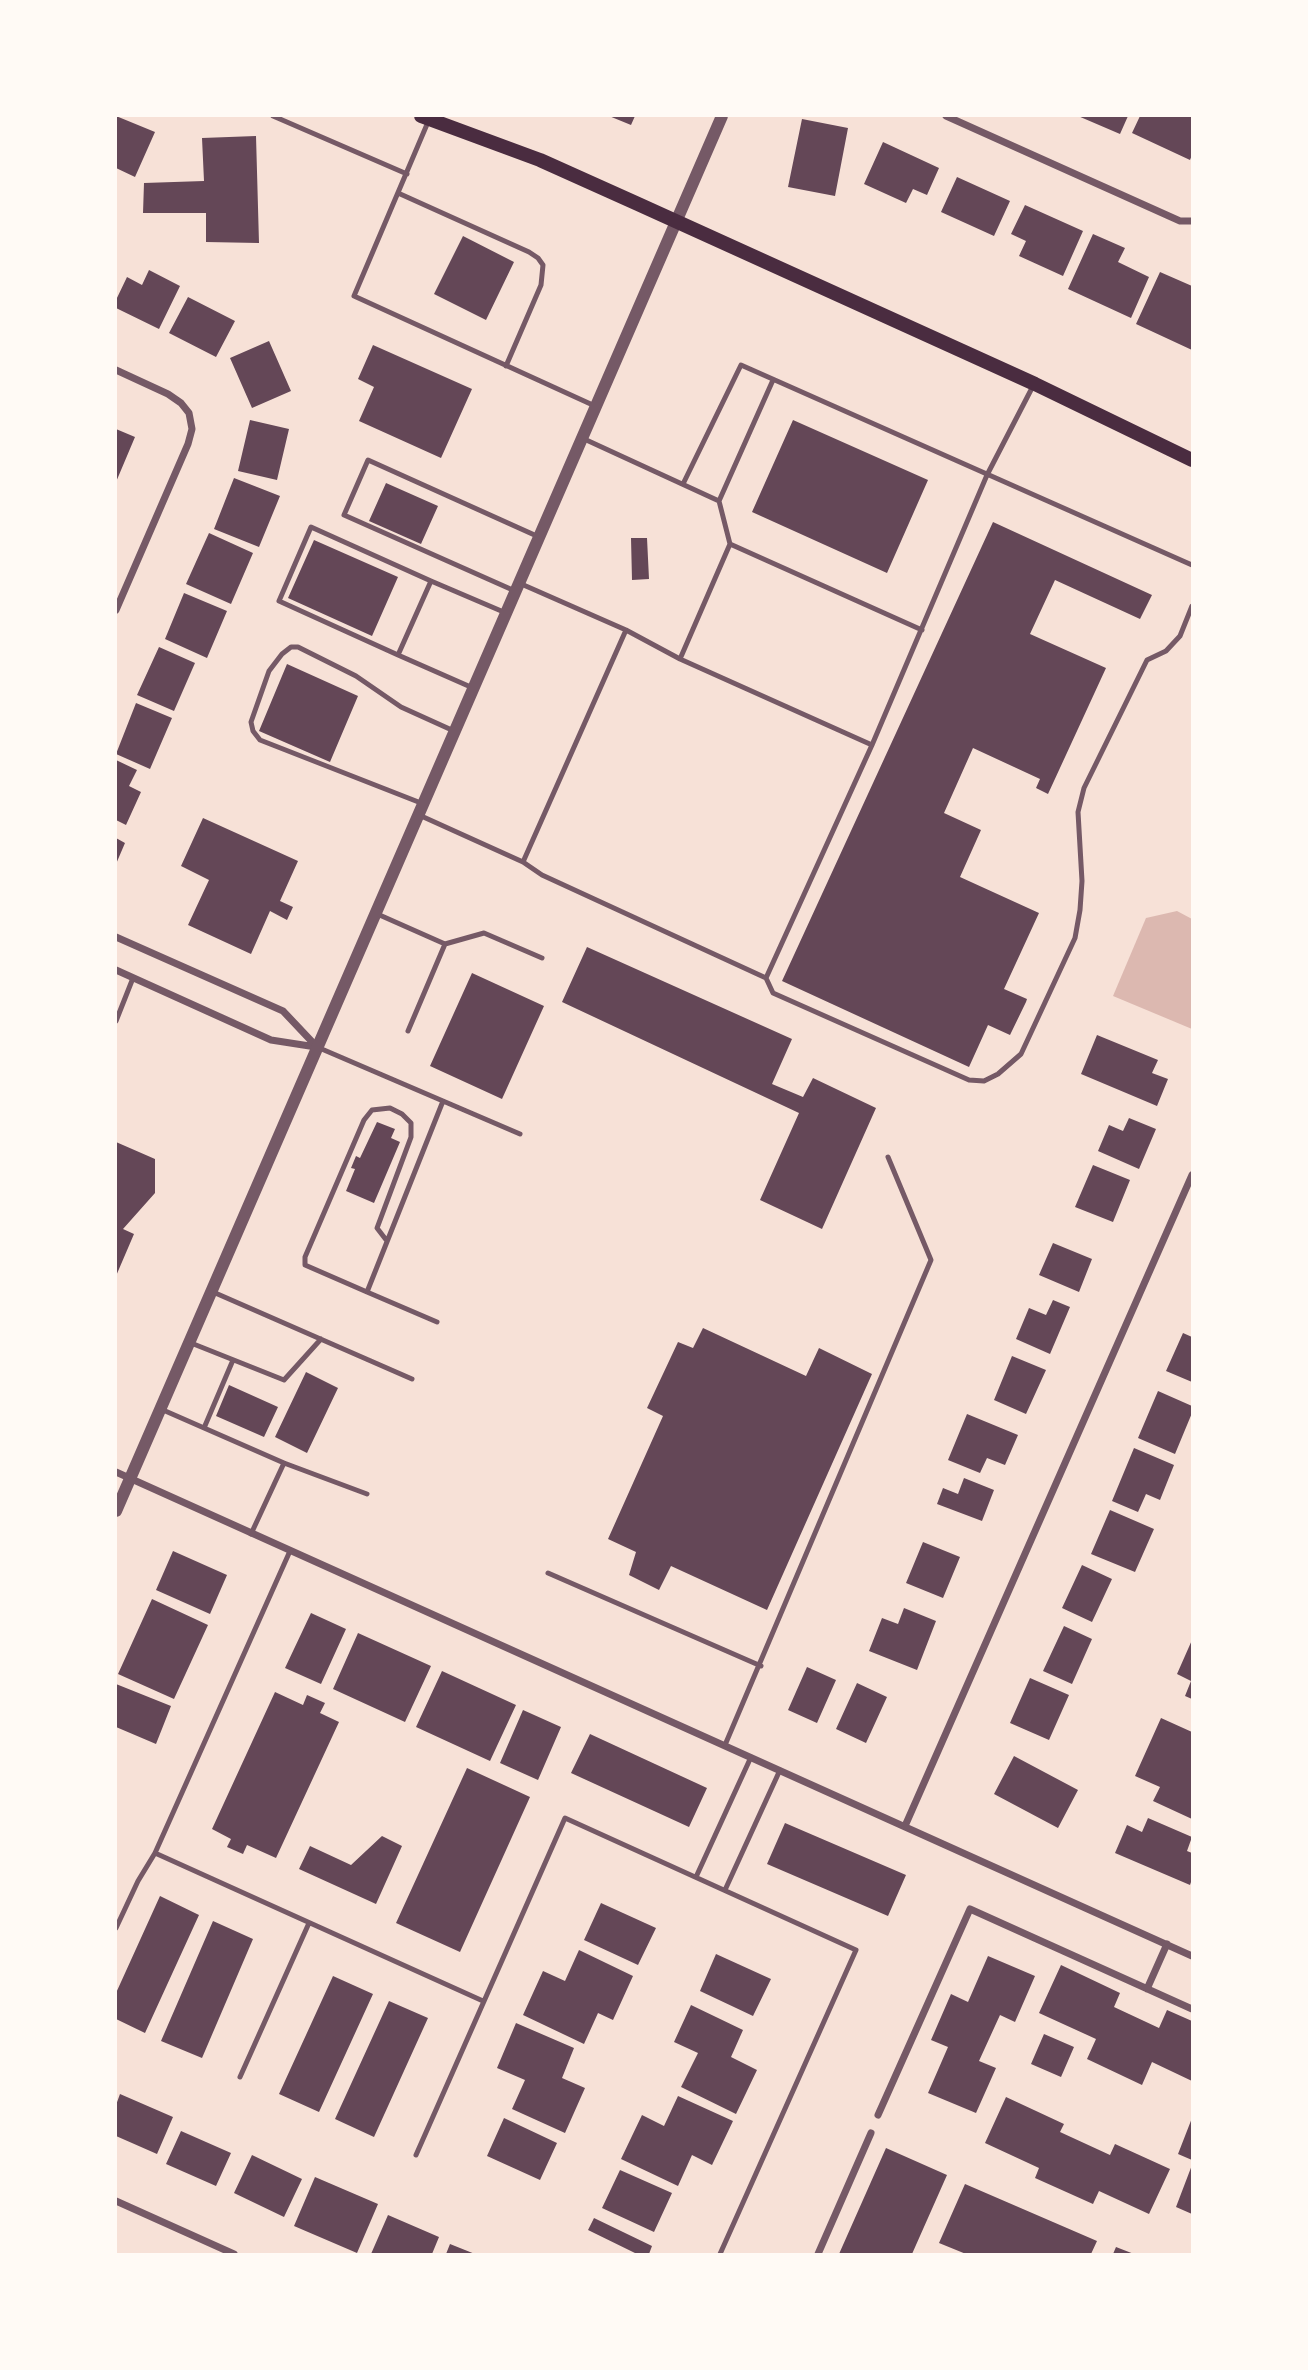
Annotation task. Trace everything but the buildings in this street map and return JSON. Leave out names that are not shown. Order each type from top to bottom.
[{"type":"main road","points":[[425,117],[540,160],[1035,384],[1192,460]]},
{"type":"street","points":[[116,1511],[722,116]]},
{"type":"street","points":[[946,116],[1180,221],[1192,221]]},
{"type":"street","points":[[116,370],[168,394],[181,403],[189,413],[192,429],[188,444],[116,610]]},
{"type":"street","points":[[116,937],[283,1011],[317,1047]]},
{"type":"street","points":[[116,970],[271,1040],[317,1047]]},
{"type":"street","points":[[905,1826],[1192,1175]]},
{"type":"street","points":[[116,1472],[1192,1956]]},
{"type":"street","points":[[878,2115],[970,1909],[1192,2009]]},
{"type":"street","points":[[1147,1989],[1167,1944]]},
{"type":"street","points":[[818,2255],[871,2133]]},
{"type":"street","points":[[116,2201],[234,2255]]},
{"type":"lane","points":[[273,116],[407,174]]},
{"type":"lane","points":[[425,117],[407,174],[354,296],[595,407]]},
{"type":"lane","points":[[398,193],[529,252],[543,265],[541,285],[506,366]]},
{"type":"lane","points":[[683,484],[741,365],[1192,565]]},
{"type":"lane","points":[[680,659],[730,544],[719,501],[773,380]]},
{"type":"lane","points":[[766,978],[872,745],[987,475],[1035,384]]},
{"type":"lane","points":[[582,439],[719,501]]},
{"type":"lane","points":[[539,537],[368,460],[344,515],[626,630],[680,659],[872,745]]},
{"type":"lane","points":[[473,688],[279,601],[311,527],[506,613]]},
{"type":"lane","points":[[730,544],[922,630]]},
{"type":"lane","points":[[398,655],[431,581]]},
{"type":"lane","points":[[454,731],[401,707],[356,676],[298,647],[291,647],[282,654],[269,671],[251,722],[253,731],[260,740],[420,809],[523,862],[542,876],[766,978],[773,993],[969,1080],[984,1081],[998,1074],[1021,1054],[1074,938],[1082,881],[1078,812],[1084,788],[1147,660],[1166,651],[1180,636],[1192,606]]},
{"type":"lane","points":[[523,862],[626,630]]},
{"type":"lane","points":[[375,913],[445,944],[484,933],[542,958]]},
{"type":"lane","points":[[408,1031],[445,944]]},
{"type":"lane","points":[[116,1021],[133,978]]},
{"type":"lane","points":[[317,1047],[520,1134]]},
{"type":"lane","points":[[368,1292],[443,1101]]},
{"type":"lane","points":[[387,1241],[377,1228],[411,1137],[411,1124],[402,1114],[390,1108],[372,1110],[364,1120],[305,1257],[305,1265],[437,1322]]},
{"type":"lane","points":[[726,1745],[932,1260],[888,1157]]},
{"type":"lane","points":[[210,1290],[412,1379]]},
{"type":"lane","points":[[188,1341],[284,1380],[321,1339]]},
{"type":"lane","points":[[204,1427],[233,1360]]},
{"type":"lane","points":[[160,1408],[285,1463],[367,1494]]},
{"type":"lane","points":[[251,1534],[285,1463]]},
{"type":"lane","points":[[116,1928],[138,1881],[155,1853],[289,1551]]},
{"type":"lane","points":[[548,1573],[761,1667]]},
{"type":"lane","points":[[696,1877],[751,1757]]},
{"type":"lane","points":[[725,1890],[780,1770]]},
{"type":"lane","points":[[416,2155],[565,1818],[856,1950],[720,2255]]},
{"type":"lane","points":[[155,1853],[483,2001]]},
{"type":"lane","points":[[240,2077],[309,1923]]},
{"type":"shaded area","points":[[1177,911],[1192,919],[1192,1029],[1113,996],[1146,918]]}]
